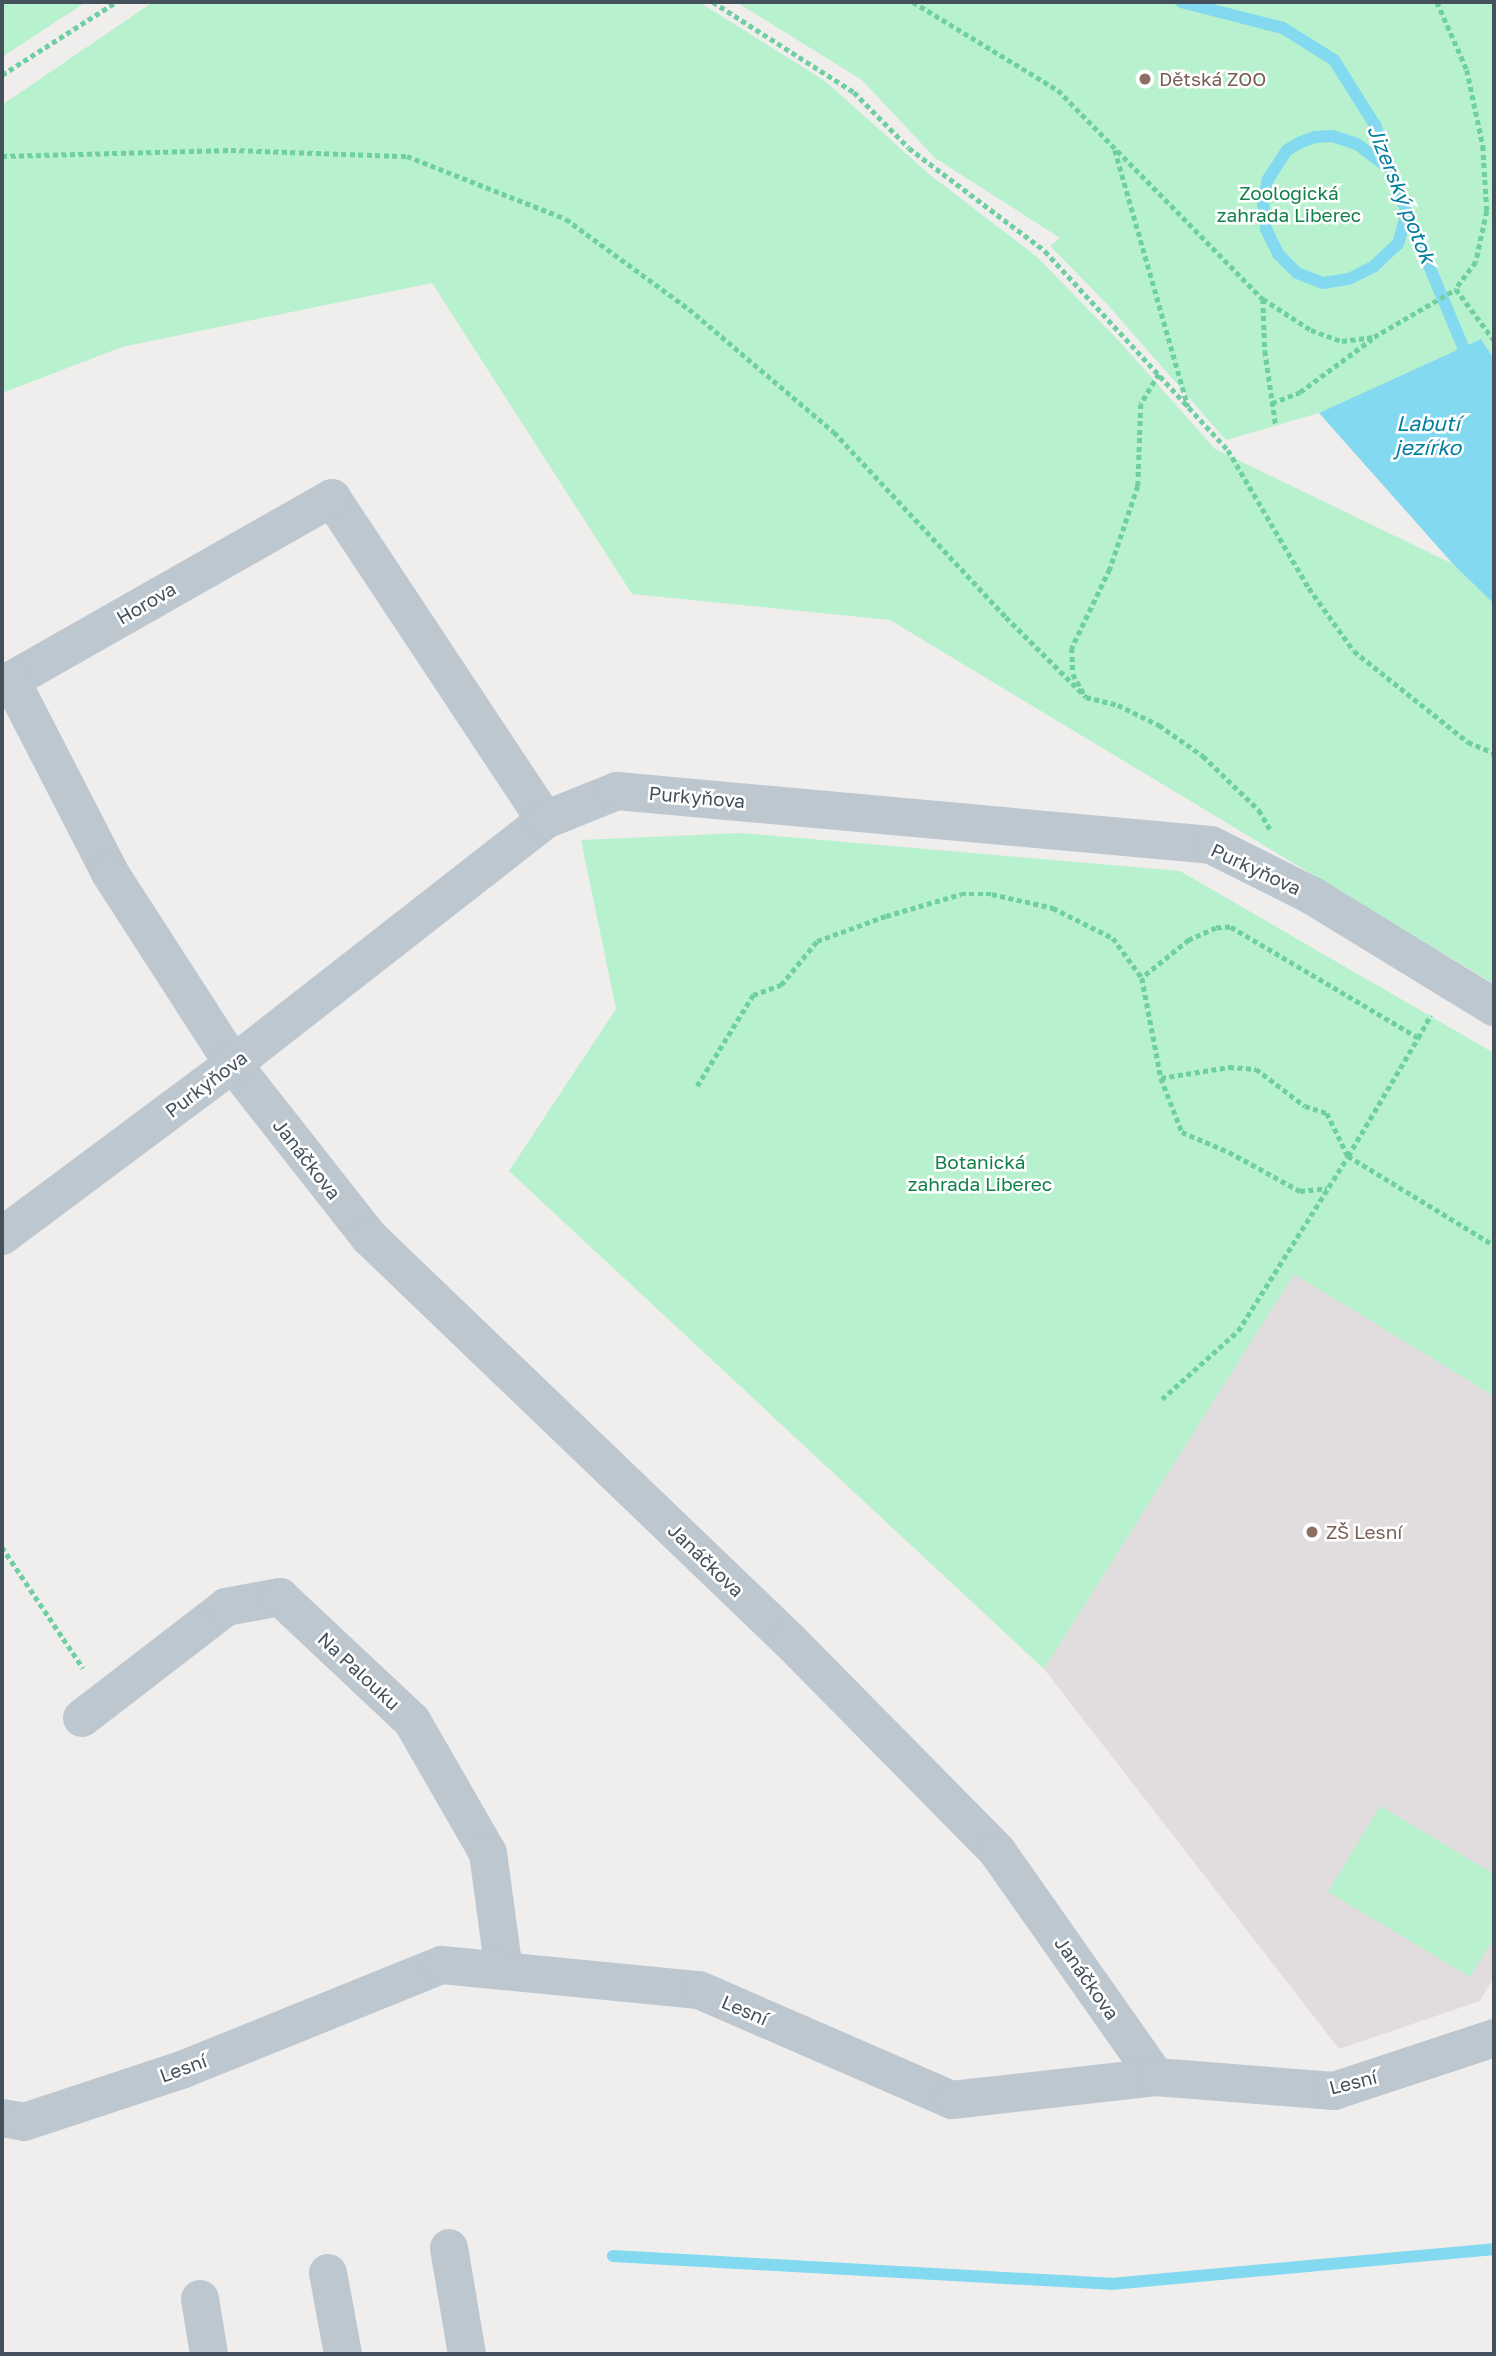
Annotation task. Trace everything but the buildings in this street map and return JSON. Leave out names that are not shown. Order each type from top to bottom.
[{"type":"street","name":"Horova","points":[[233,1064],[110,873],[12,680],[332,498],[545,820]]},
{"type":"street","name":"Purkyňova","points":[[2,1236],[233,1064],[545,820],[617,791],[1211,845],[1311,895],[1494,1007]]},
{"type":"street","name":"Janáčkova","points":[[233,1064],[369,1237],[790,1640],[996,1851],[1156,2077]]},
{"type":"street","name":"Na Palouku","points":[[94,1709],[226,1607],[280,1597],[412,1721],[488,1853],[504,1971]]},
{"type":"street","name":"Lesní","points":[[2,2118],[24,2122],[184,2069],[442,1965],[699,1990],[952,2100],[1156,2077],[1334,2091],[1494,2038]]},
{"type":"street","points":[[449,2248],[467,2354]]},
{"type":"street","points":[[328,2273],[343,2354]]},
{"type":"street","points":[[200,2298],[209,2354]]},
{"type":"path","points":[[2,75],[116,2]]},
{"type":"path","points":[[713,2],[855,92],[909,148],[1045,251],[1228,450],[1309,588],[1354,651],[1468,742],[1494,753]]},
{"type":"path","points":[[913,2],[1058,90],[1263,299],[1311,331],[1342,341],[1374,337]]},
{"type":"path","points":[[1272,402],[1300,392],[1374,337],[1455,290],[1476,262],[1487,211],[1483,146],[1467,69],[1437,2]]},
{"type":"path","points":[[1115,148],[1189,408]]},
{"type":"path","points":[[2,156],[231,150],[407,156],[566,219],[689,309],[834,432],[1006,617],[1086,697],[1118,705],[1159,725],[1192,748],[1259,810],[1272,832]]},
{"type":"path","points":[[1455,290],[1494,340]]},
{"type":"path","points":[[1263,299],[1276,426]]},
{"type":"path","points":[[1086,697],[1073,674],[1072,648],[1110,569],[1138,486],[1141,404],[1159,374]]},
{"type":"path","points":[[697,1086],[753,995],[781,985],[817,942],[886,916],[961,894],[992,894],[1053,908],[1113,938],[1142,978],[1161,1078],[1182,1132],[1229,1152],[1300,1191],[1328,1188]]},
{"type":"path","points":[[1142,978],[1189,940],[1216,928],[1230,927],[1418,1038],[1348,1156],[1238,1331],[1162,1399]]},
{"type":"path","points":[[1161,1078],[1229,1066],[1256,1069],[1305,1105],[1327,1113],[1348,1156],[1494,1245]]},
{"type":"path","points":[[2,1547],[94,1709]]},
{"type":"shaded area","name":"ZŠ Lesní","points":[[1294,1273],[1494,1396],[1494,1977],[1480,2001],[1339,2049],[1044,1669]]},
{"type":"green space","points":[[2,2],[86,2],[2,57]]},
{"type":"green space","points":[[153,2],[699,2],[825,81],[929,174],[1036,256],[1121,343],[1215,449],[1453,564],[1494,604],[1494,984],[890,620],[632,594],[432,283],[122,347],[2,393],[2,105]]},
{"type":"green space","name":"Zoologická zahrada Liberec","points":[[736,2],[1494,2],[1494,359],[1481,339],[1319,413],[1226,440],[1107,304],[1050,246],[1060,238],[935,158],[862,80]]},
{"type":"green space","name":"Botanická zahrada Liberec","points":[[741,833],[1180,871],[1494,1053],[1494,1396],[1294,1274],[1044,1669],[509,1171],[616,1009],[581,840]]},
{"type":"green space","points":[[1380,1806],[1494,1874],[1494,1937],[1470,1977],[1328,1892]]},
{"type":"water","name":"Labutí jezírko","points":[[1481,339],[1494,359],[1494,604],[1453,564],[1319,413]]},
{"type":"waterway","name":"Jizerský potok","points":[[1181,2],[1283,28],[1334,60],[1375,125],[1407,213],[1463,347],[1465,362]]},
{"type":"waterway","points":[[1390,169],[1357,144],[1332,136],[1315,137],[1301,142],[1287,150],[1268,179],[1263,201],[1266,229],[1278,254],[1297,273],[1323,283],[1349,279],[1374,266],[1398,244],[1407,213]]},
{"type":"waterway","points":[[613,2256],[1111,2284],[1494,2249]]},
{"type":"place","name":"Dětská ZOO","points":[[1145,79]]},
{"type":"place","name":"ZŠ Lesní","points":[[1312,1532]]}]
